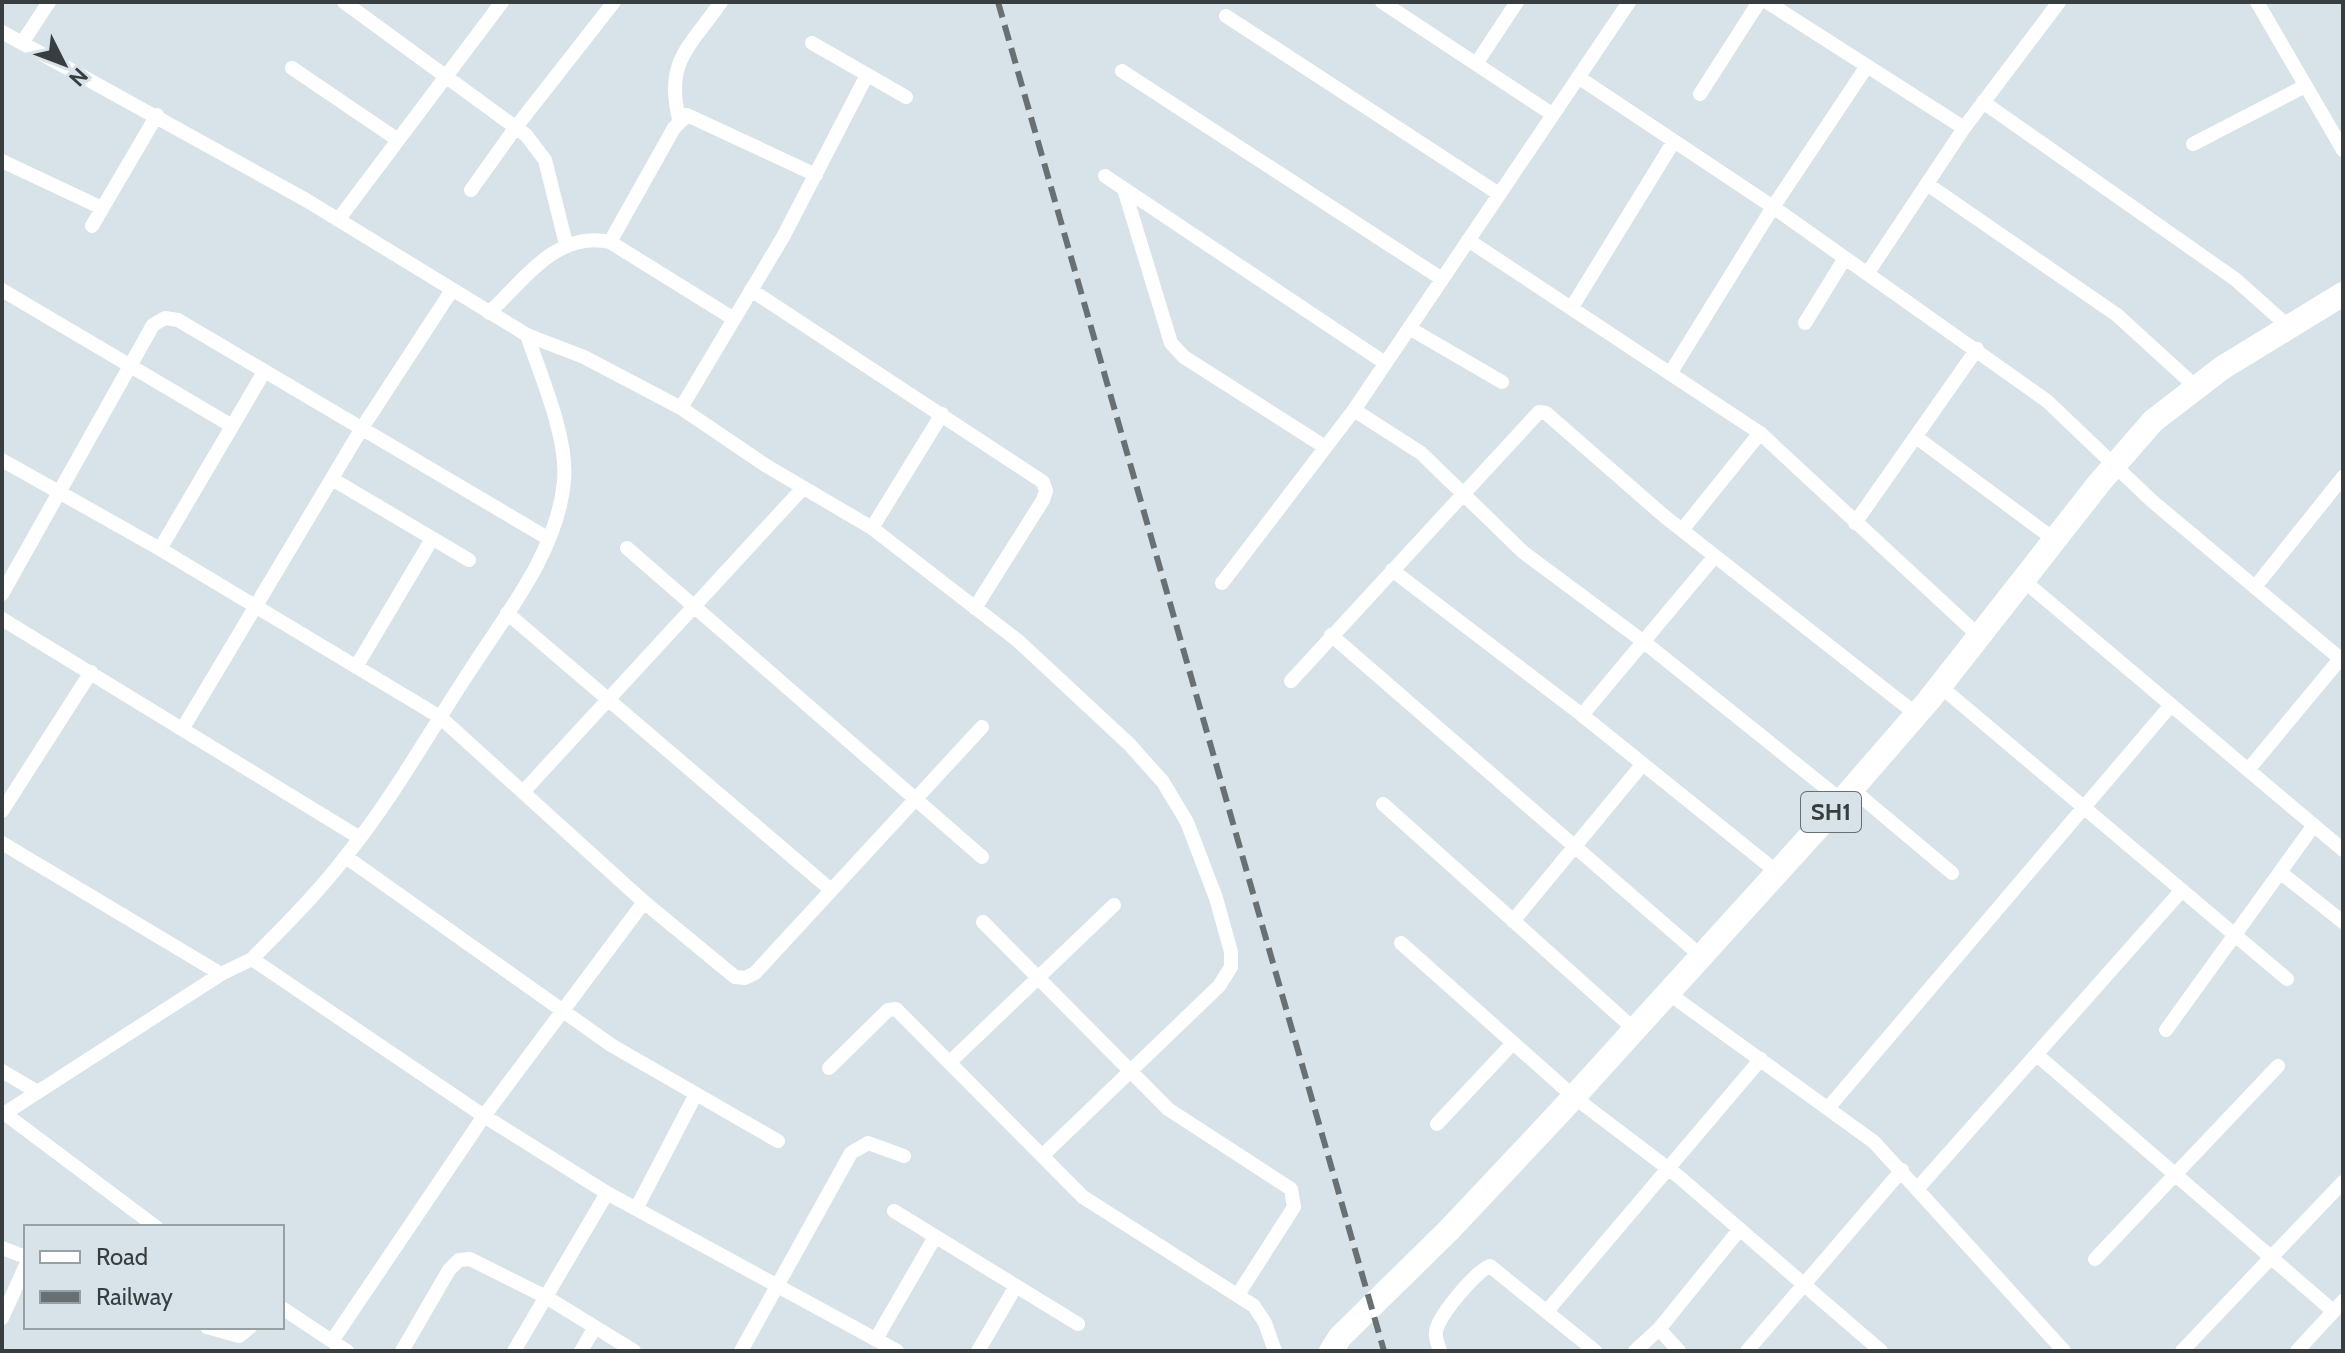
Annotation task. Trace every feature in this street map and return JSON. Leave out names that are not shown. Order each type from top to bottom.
[{"type":"main road","name":"SH1","points":[[1331,1351],[1340,1337],[1449,1230],[1574,1097],[1846,795],[1940,686],[2153,421],[2197,388],[2343,294]]},
{"type":"street","points":[[22,43],[49,2]]},
{"type":"street","points":[[344,2],[516,127],[536,146],[545,160],[566,244]]},
{"type":"street","points":[[471,190],[614,2]]},
{"type":"street","points":[[679,119],[672,91],[673,75],[721,2]]},
{"type":"street","points":[[1382,2],[1552,114]]},
{"type":"street","points":[[1476,64],[1517,2]]},
{"type":"street","points":[[1222,583],[1354,410],[1629,2]]},
{"type":"street","points":[[1700,94],[1759,2]]},
{"type":"street","points":[[1767,2],[1964,128]]},
{"type":"street","points":[[1867,274],[1964,128],[2059,2]]},
{"type":"street","points":[[2257,2],[2343,150]]},
{"type":"street","points":[[338,220],[497,4]]},
{"type":"street","points":[[1226,16],[1499,194]]},
{"type":"street","points":[[2,32],[157,115],[359,232],[527,335],[584,357],[681,408],[803,488],[872,528],[1075,690],[1163,782],[1187,822],[1216,898],[1231,952],[1231,967],[1219,986],[1042,1156]]},
{"type":"street","points":[[812,43],[906,97]]},
{"type":"street","points":[[1671,372],[1773,207],[1867,66]]},
{"type":"street","points":[[292,68],[398,140]]},
{"type":"street","points":[[1122,71],[1442,279]]},
{"type":"street","points":[[681,408],[816,175],[867,75]]},
{"type":"street","points":[[1578,77],[1773,207],[2047,401],[2152,501],[2342,660],[2248,770]]},
{"type":"street","points":[[2193,144],[2305,86]]},
{"type":"street","points":[[1983,102],[2235,279],[2289,327]]},
{"type":"street","points":[[92,226],[157,115]]},
{"type":"street","points":[[610,242],[679,119],[687,115],[816,175]]},
{"type":"street","points":[[1572,307],[1674,141]]},
{"type":"street","points":[[2,161],[102,208]]},
{"type":"street","points":[[1105,176],[1385,363]]},
{"type":"street","points":[[1927,184],[2117,315],[2197,388]]},
{"type":"street","points":[[1124,189],[1171,343],[1184,357],[1325,447]]},
{"type":"street","points":[[489,313],[551,254],[566,244],[596,239],[610,242],[734,319]]},
{"type":"street","points":[[1468,240],[1760,433],[1979,636]]},
{"type":"street","points":[[1805,323],[1845,258]]},
{"type":"street","points":[[2,290],[232,426]]},
{"type":"street","points":[[183,728],[362,428],[452,290]]},
{"type":"street","points":[[751,290],[1035,475],[1046,491],[975,608]]},
{"type":"street","points":[[2,594],[128,364],[153,325],[165,318],[178,320],[549,539]]},
{"type":"street","points":[[1409,328],[1502,382]]},
{"type":"street","points":[[153,1225],[3,1114],[221,974],[252,959],[360,838],[507,613],[549,539],[560,503],[563,459],[551,405],[527,335]]},
{"type":"street","points":[[1855,523],[1977,349]]},
{"type":"street","points":[[160,549],[264,372]]},
{"type":"street","points":[[1354,410],[1421,453],[1523,552],[1952,873]]},
{"type":"street","points":[[1291,681],[1539,412],[1546,413],[1682,530],[1916,714]]},
{"type":"street","points":[[872,528],[942,414]]},
{"type":"street","points":[[1682,530],[1760,433]]},
{"type":"street","points":[[1916,437],[2055,540]]},
{"type":"street","points":[[2,460],[160,549],[440,717],[644,902],[727,971],[745,978],[755,973],[982,727]]},
{"type":"street","points":[[2255,587],[2343,477]]},
{"type":"street","points":[[332,479],[469,560]]},
{"type":"street","points":[[523,792],[803,488]]},
{"type":"street","points":[[356,667],[432,539]]},
{"type":"street","points":[[627,548],[982,857]]},
{"type":"street","points":[[1582,715],[1715,556]]},
{"type":"street","points":[[1392,570],[1582,715],[1777,872]]},
{"type":"street","points":[[2023,580],[2343,850]]},
{"type":"street","points":[[507,613],[831,890]]},
{"type":"street","points":[[2,619],[360,838]]},
{"type":"street","points":[[1331,635],[1701,956]]},
{"type":"street","points":[[2,811],[91,672]]},
{"type":"street","points":[[1940,686],[2287,979]]},
{"type":"street","points":[[1829,1107],[2171,705]]},
{"type":"street","points":[[1513,921],[1642,765]]},
{"type":"street","points":[[1383,804],[1634,1029]]},
{"type":"street","points":[[2166,1030],[2314,825]]},
{"type":"street","points":[[2,843],[221,974]]},
{"type":"street","points":[[346,857],[611,1045],[778,1141]]},
{"type":"street","points":[[2281,873],[2343,922]]},
{"type":"street","points":[[1918,1188],[2182,890]]},
{"type":"street","points":[[332,1341],[484,1116],[644,902]]},
{"type":"street","points":[[950,1062],[1114,905]]},
{"type":"street","points":[[983,922],[1168,1109],[1291,1189],[1294,1207],[1239,1293]]},
{"type":"street","points":[[1401,943],[1574,1097],[1669,1169],[1881,1351]]},
{"type":"street","points":[[252,959],[484,1116],[607,1193],[897,1351]]},
{"type":"street","points":[[1668,993],[1829,1107],[1902,1170],[2034,1322],[2064,1351]]},
{"type":"street","points":[[829,1068],[888,1010],[896,1009],[1083,1197],[1239,1293],[1254,1306],[1265,1323],[1275,1351]]},
{"type":"street","points":[[1437,1124],[1513,1043]]},
{"type":"street","points":[[2037,1055],[2272,1258],[2338,1306],[2297,1351]]},
{"type":"street","points":[[1548,1310],[1761,1059]]},
{"type":"street","points":[[2095,1259],[2278,1066]]},
{"type":"street","points":[[2,1071],[36,1091]]},
{"type":"street","points":[[636,1209],[696,1094]]},
{"type":"street","points":[[741,1351],[851,1153],[868,1143],[904,1156]]},
{"type":"street","points":[[1747,1351],[1902,1170]]},
{"type":"street","points":[[2182,1351],[2343,1182]]},
{"type":"street","points":[[514,1351],[607,1193]]},
{"type":"street","points":[[894,1211],[1078,1324]]},
{"type":"street","points":[[1635,1351],[1659,1329],[1740,1229]]},
{"type":"street","points":[[876,1339],[935,1237]]},
{"type":"street","points":[[2,1248],[24,1256]]},
{"type":"street","points":[[402,1351],[441,1282],[459,1260],[470,1259],[546,1297],[634,1351]]},
{"type":"street","points":[[1440,1351],[1436,1328],[1484,1268],[1495,1267],[1595,1351]]},
{"type":"street","points":[[2,1318],[24,1269]]},
{"type":"street","points":[[978,1351],[1016,1286]]},
{"type":"street","points":[[284,1309],[347,1351]]},
{"type":"street","points":[[581,1351],[595,1327]]},
{"type":"street","points":[[214,1329],[239,1336],[248,1329]]},
{"type":"street","points":[[1659,1329],[1679,1351]]},
{"type":"railway","points":[[998,2],[1384,1351]]}]
